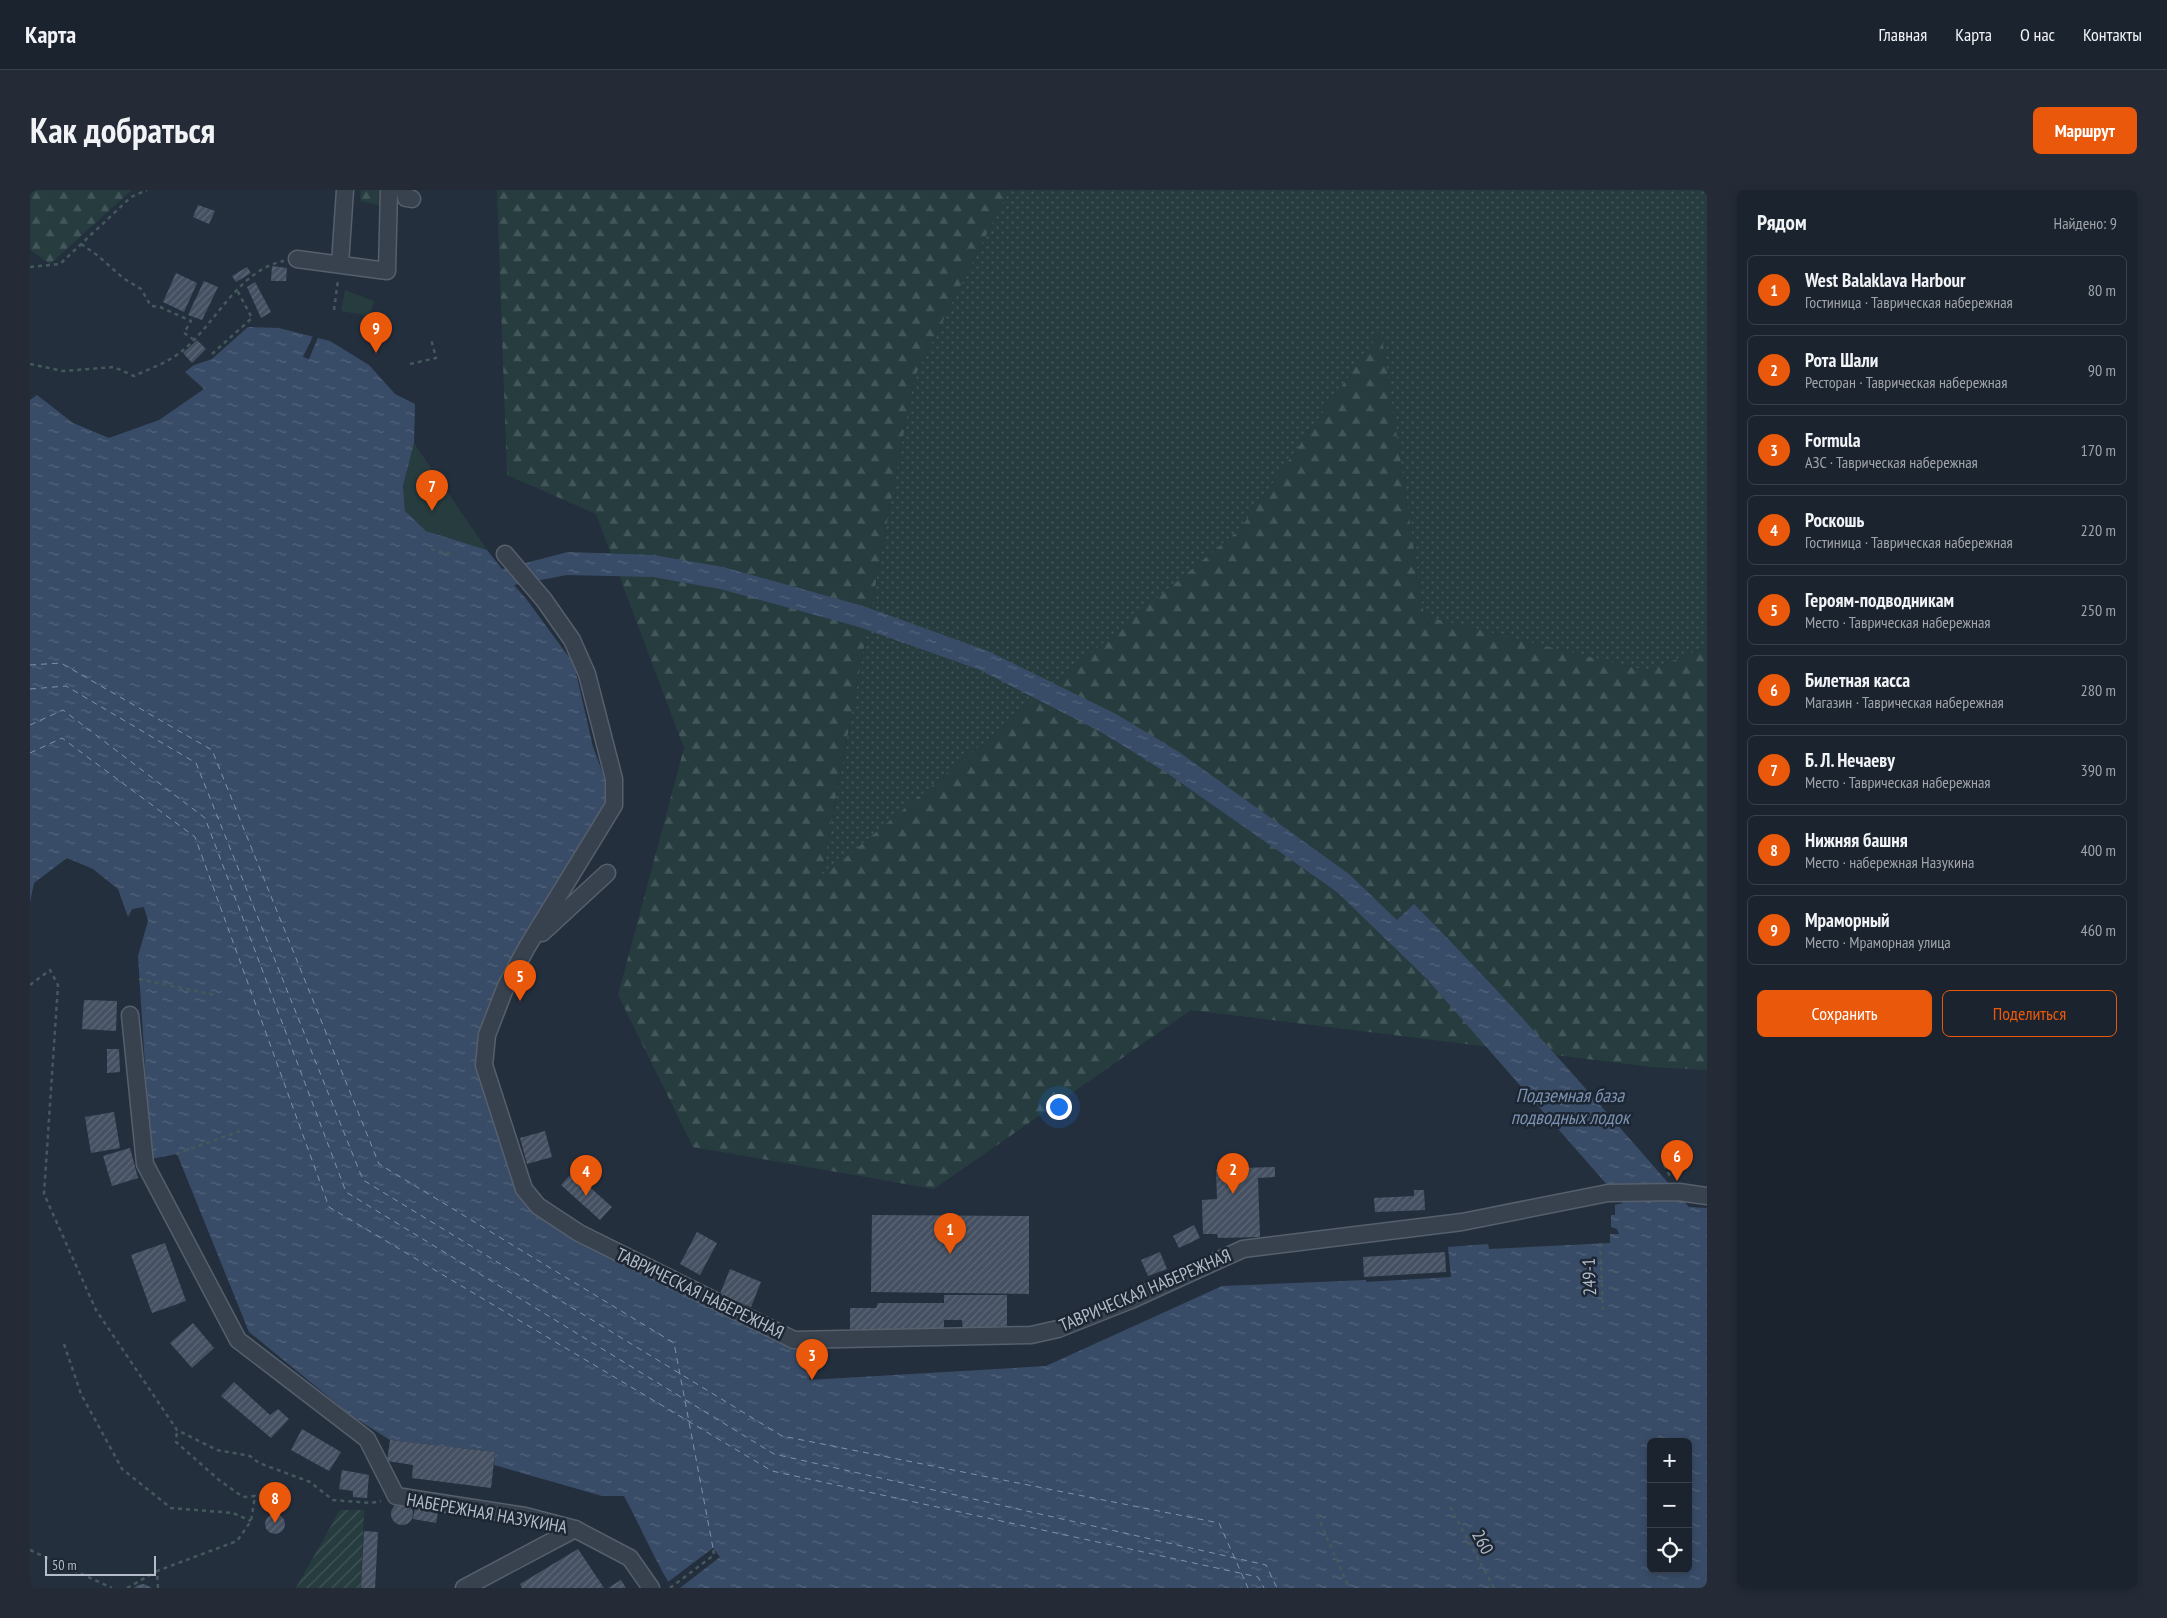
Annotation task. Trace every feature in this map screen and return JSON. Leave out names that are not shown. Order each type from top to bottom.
[{"type":"street","points":[[340,264],[345,190]]},
{"type":"street","points":[[297,259],[387,270],[389,190]]},
{"type":"street","name":"ТАВРИЧЕСКАЯ НАБЕРЕЖНАЯ","points":[[505,554],[544,600],[572,640],[587,674],[614,779],[614,805],[527,947],[506,986],[487,1035],[484,1065],[524,1189],[538,1206],[579,1233],[794,1340],[1031,1334],[1058,1329],[1104,1311],[1243,1249],[1462,1222],[1608,1193],[1679,1192],[1707,1196]]},
{"type":"street","points":[[527,947],[607,874]]},
{"type":"street","name":"НАБЕРЕЖНАЯ НАЗУКИНА","points":[[130,1015],[145,1164],[238,1340],[367,1439],[379,1466],[396,1496],[525,1516],[575,1529],[630,1558],[651,1588]]},
{"type":"street","points":[[464,1588],[575,1529]]},
{"type":"path","points":[[30,268],[60,264],[131,197],[147,190]]},
{"type":"path","points":[[81,244],[97,255],[123,278],[141,289],[151,306],[160,307],[192,321],[184,333],[193,339]]},
{"type":"path","points":[[30,364],[64,371],[114,367],[134,376],[182,352],[237,290],[274,263],[297,259]]},
{"type":"path","points":[[334,310],[340,264]]},
{"type":"path","points":[[212,354],[252,318],[237,290]]},
{"type":"path","points":[[410,364],[436,358],[431,339]]},
{"type":"path","points":[[431,550],[450,554]]},
{"type":"path","points":[[30,985],[50,970],[58,985],[44,1194],[96,1310],[177,1430],[217,1450],[250,1456],[259,1463],[310,1482],[333,1500],[371,1503],[396,1496]]},
{"type":"path","points":[[139,978],[215,995]]},
{"type":"path","points":[[176,1154],[240,1131]]},
{"type":"path","name":"249-1","points":[[1600,1243],[1603,1310]]},
{"type":"path","points":[[64,1344],[81,1394],[122,1469],[171,1508],[233,1512],[250,1521]]},
{"type":"path","points":[[127,1588],[157,1572],[237,1541],[250,1521],[255,1496],[243,1497],[219,1480],[176,1442],[177,1430]]},
{"type":"path","name":"260","points":[[1450,1507],[1494,1588]]},
{"type":"path","points":[[1317,1515],[1349,1588]]},
{"type":"path","points":[[670,1588],[714,1555],[714,1548]]},
{"type":"path","points":[[30,1550],[112,1588]]},
{"type":"path","points":[[157,1572],[158,1588]]},
{"type":"green space","points":[[30,190],[132,190],[50,264],[30,250]]},
{"type":"green space","points":[[361,190],[384,190],[384,206],[360,201]]},
{"type":"green space","points":[[497,190],[1009,190],[914,378],[821,878],[1240,529],[1381,331],[1424,616],[1647,671],[1707,647],[1707,1070],[1652,1067],[1191,1010],[934,1189],[693,1147],[618,995],[684,748],[596,514],[507,475]]},
{"type":"green space","points":[[1009,190],[1707,190],[1707,647],[1647,671],[1424,616],[1381,332],[1240,529],[821,879],[914,378]]},
{"type":"green space","points":[[345,290],[374,301],[370,316],[341,311]]},
{"type":"green space","points":[[414,443],[487,550],[426,531],[405,511],[403,486]]},
{"type":"green space","points":[[340,1510],[364,1510],[361,1588],[296,1588]]},
{"type":"water","name":"Подземная база подводных лодок","points":[[248,327],[279,328],[330,341],[369,365],[395,394],[415,404],[414,443],[403,486],[405,511],[426,531],[487,550],[502,569],[568,552],[653,555],[723,567],[863,606],[988,651],[1116,714],[1179,752],[1349,874],[1397,920],[1414,904],[1520,1015],[1689,1207],[1707,1208],[1707,1588],[672,1588],[624,1496],[602,1496],[494,1465],[495,1452],[390,1440],[352,1416],[249,1332],[177,1154],[151,1159],[138,956],[148,921],[144,907],[132,909],[128,917],[118,889],[93,869],[67,858],[34,883],[30,902],[30,400],[37,395],[73,423],[109,438],[159,420],[204,389],[185,372],[194,365],[212,359]],"holes":[[[567,575],[653,577],[720,589],[859,627],[980,670],[1101,732],[1167,773],[1337,892],[1426,978],[1623,1203],[1615,1205],[1615,1215],[1611,1215],[1611,1227],[1617,1229],[1619,1234],[1610,1234],[1610,1243],[1489,1249],[1488,1244],[1448,1247],[1451,1277],[1366,1282],[1366,1280],[1222,1286],[1046,1366],[809,1380],[810,1344],[535,1210],[480,1046],[610,803],[608,787],[593,747],[574,664],[514,585]]]},
{"type":"pier","points":[[314,334],[319,335],[309,359],[303,357]]},
{"type":"pier","points":[[713,1548],[720,1557],[680,1588],[672,1588],[668,1582]]},
{"type":"building","points":[[198,205],[215,211],[209,224],[193,217]]},
{"type":"building","points":[[272,266],[287,268],[286,281],[271,281]]},
{"type":"building","points":[[247,267],[251,273],[236,282],[232,276]]},
{"type":"building","points":[[176,273],[197,283],[184,312],[163,302]]},
{"type":"building","points":[[204,281],[218,287],[202,320],[188,315]]},
{"type":"building","points":[[255,282],[271,312],[261,318],[247,287]]},
{"type":"building","points":[[197,340],[206,349],[192,363],[183,353]]},
{"type":"building","points":[[84,1000],[117,1001],[116,1031],[82,1029]]},
{"type":"building","points":[[107,1049],[119,1049],[120,1072],[107,1073]]},
{"type":"building","points":[[114,1112],[120,1148],[91,1153],[85,1117]]},
{"type":"building","points":[[545,1131],[552,1157],[527,1164],[520,1138]]},
{"type":"building","points":[[130,1148],[138,1178],[112,1186],[103,1156]]},
{"type":"building","points":[[1229,1162],[1243,1162],[1243,1168],[1275,1167],[1275,1177],[1258,1178],[1260,1237],[1218,1238],[1217,1234],[1203,1234],[1202,1200],[1217,1199],[1216,1169],[1229,1169]]},
{"type":"building","points":[[573,1172],[612,1207],[600,1220],[561,1185]]},
{"type":"building","points":[[1414,1190],[1424,1190],[1425,1210],[1375,1212],[1374,1198],[1414,1196]]},
{"type":"building","points":[[872,1215],[1029,1216],[1029,1294],[871,1292]]},
{"type":"building","points":[[1194,1225],[1200,1238],[1179,1248],[1173,1236]]},
{"type":"building","points":[[697,1232],[717,1243],[700,1275],[680,1264]]},
{"type":"building","points":[[165,1243],[186,1301],[152,1313],[131,1255]]},
{"type":"building","points":[[1160,1252],[1167,1269],[1148,1276],[1141,1260]]},
{"type":"building","points":[[1445,1252],[1446,1272],[1364,1277],[1363,1257]]},
{"type":"building","points":[[730,1269],[761,1282],[751,1307],[720,1294]]},
{"type":"building","points":[[944,1295],[1007,1295],[1007,1326],[996,1326],[996,1332],[963,1332],[962,1320],[944,1320],[944,1332],[850,1333],[850,1308],[876,1308],[878,1303],[944,1303]]},
{"type":"building","points":[[193,1323],[214,1348],[192,1368],[170,1343]]},
{"type":"building","points":[[234,1382],[270,1415],[278,1409],[289,1419],[271,1438],[221,1396]]},
{"type":"building","points":[[302,1429],[341,1452],[329,1471],[291,1450]]},
{"type":"building","points":[[390,1440],[495,1452],[491,1488],[412,1478],[413,1465],[387,1461]]},
{"type":"building","points":[[342,1470],[369,1475],[367,1498],[353,1497],[353,1491],[339,1489]]},
{"type":"building","points":[[402,1503],[410,1506],[413,1514],[410,1522],[402,1525],[394,1522],[391,1514],[394,1506]]},
{"type":"building","points":[[415,1508],[438,1512],[436,1523],[413,1519]]},
{"type":"building","points":[[275,1514],[282,1517],[285,1524],[282,1531],[275,1534],[268,1531],[265,1524],[268,1517]]},
{"type":"building","points":[[364,1531],[378,1532],[375,1588],[361,1588]]},
{"type":"building","points":[[578,1549],[604,1588],[522,1588],[520,1584]]},
{"type":"building","points":[[621,1580],[626,1588],[608,1588]]},
{"type":"building","points":[[144,1584],[152,1588],[134,1588],[138,1585]]},
{"type":"ferry route","points":[[30,665],[61,663],[212,750],[379,1164],[674,1343],[713,1548]]},
{"type":"ferry route","points":[[30,689],[66,686],[196,763],[363,1180],[782,1436],[1219,1523],[1248,1588]]},
{"type":"ferry route","points":[[30,725],[63,710],[205,818],[346,1192],[774,1454],[1266,1565],[1277,1588]]},
{"type":"ferry route","points":[[30,753],[62,738],[195,837],[329,1207],[772,1471],[1258,1577],[1264,1588]]},
{"type":"place","name":"Мраморный","points":[[376,353]]},
{"type":"place","name":"Б. Л. Нечаеву","points":[[432,511]]},
{"type":"place","name":"Героям-подводникам","points":[[520,1001]]},
{"type":"place","name":"Билетная касса","points":[[1677,1181]]},
{"type":"place","name":"Рота Шали","points":[[1233,1194]]},
{"type":"place","name":"Роскошь","points":[[586,1196]]},
{"type":"place","name":"West Balaklava Harbour","points":[[950,1254]]},
{"type":"place","name":"Formula","points":[[812,1380]]},
{"type":"place","name":"Нижняя башня","points":[[275,1523]]}]
